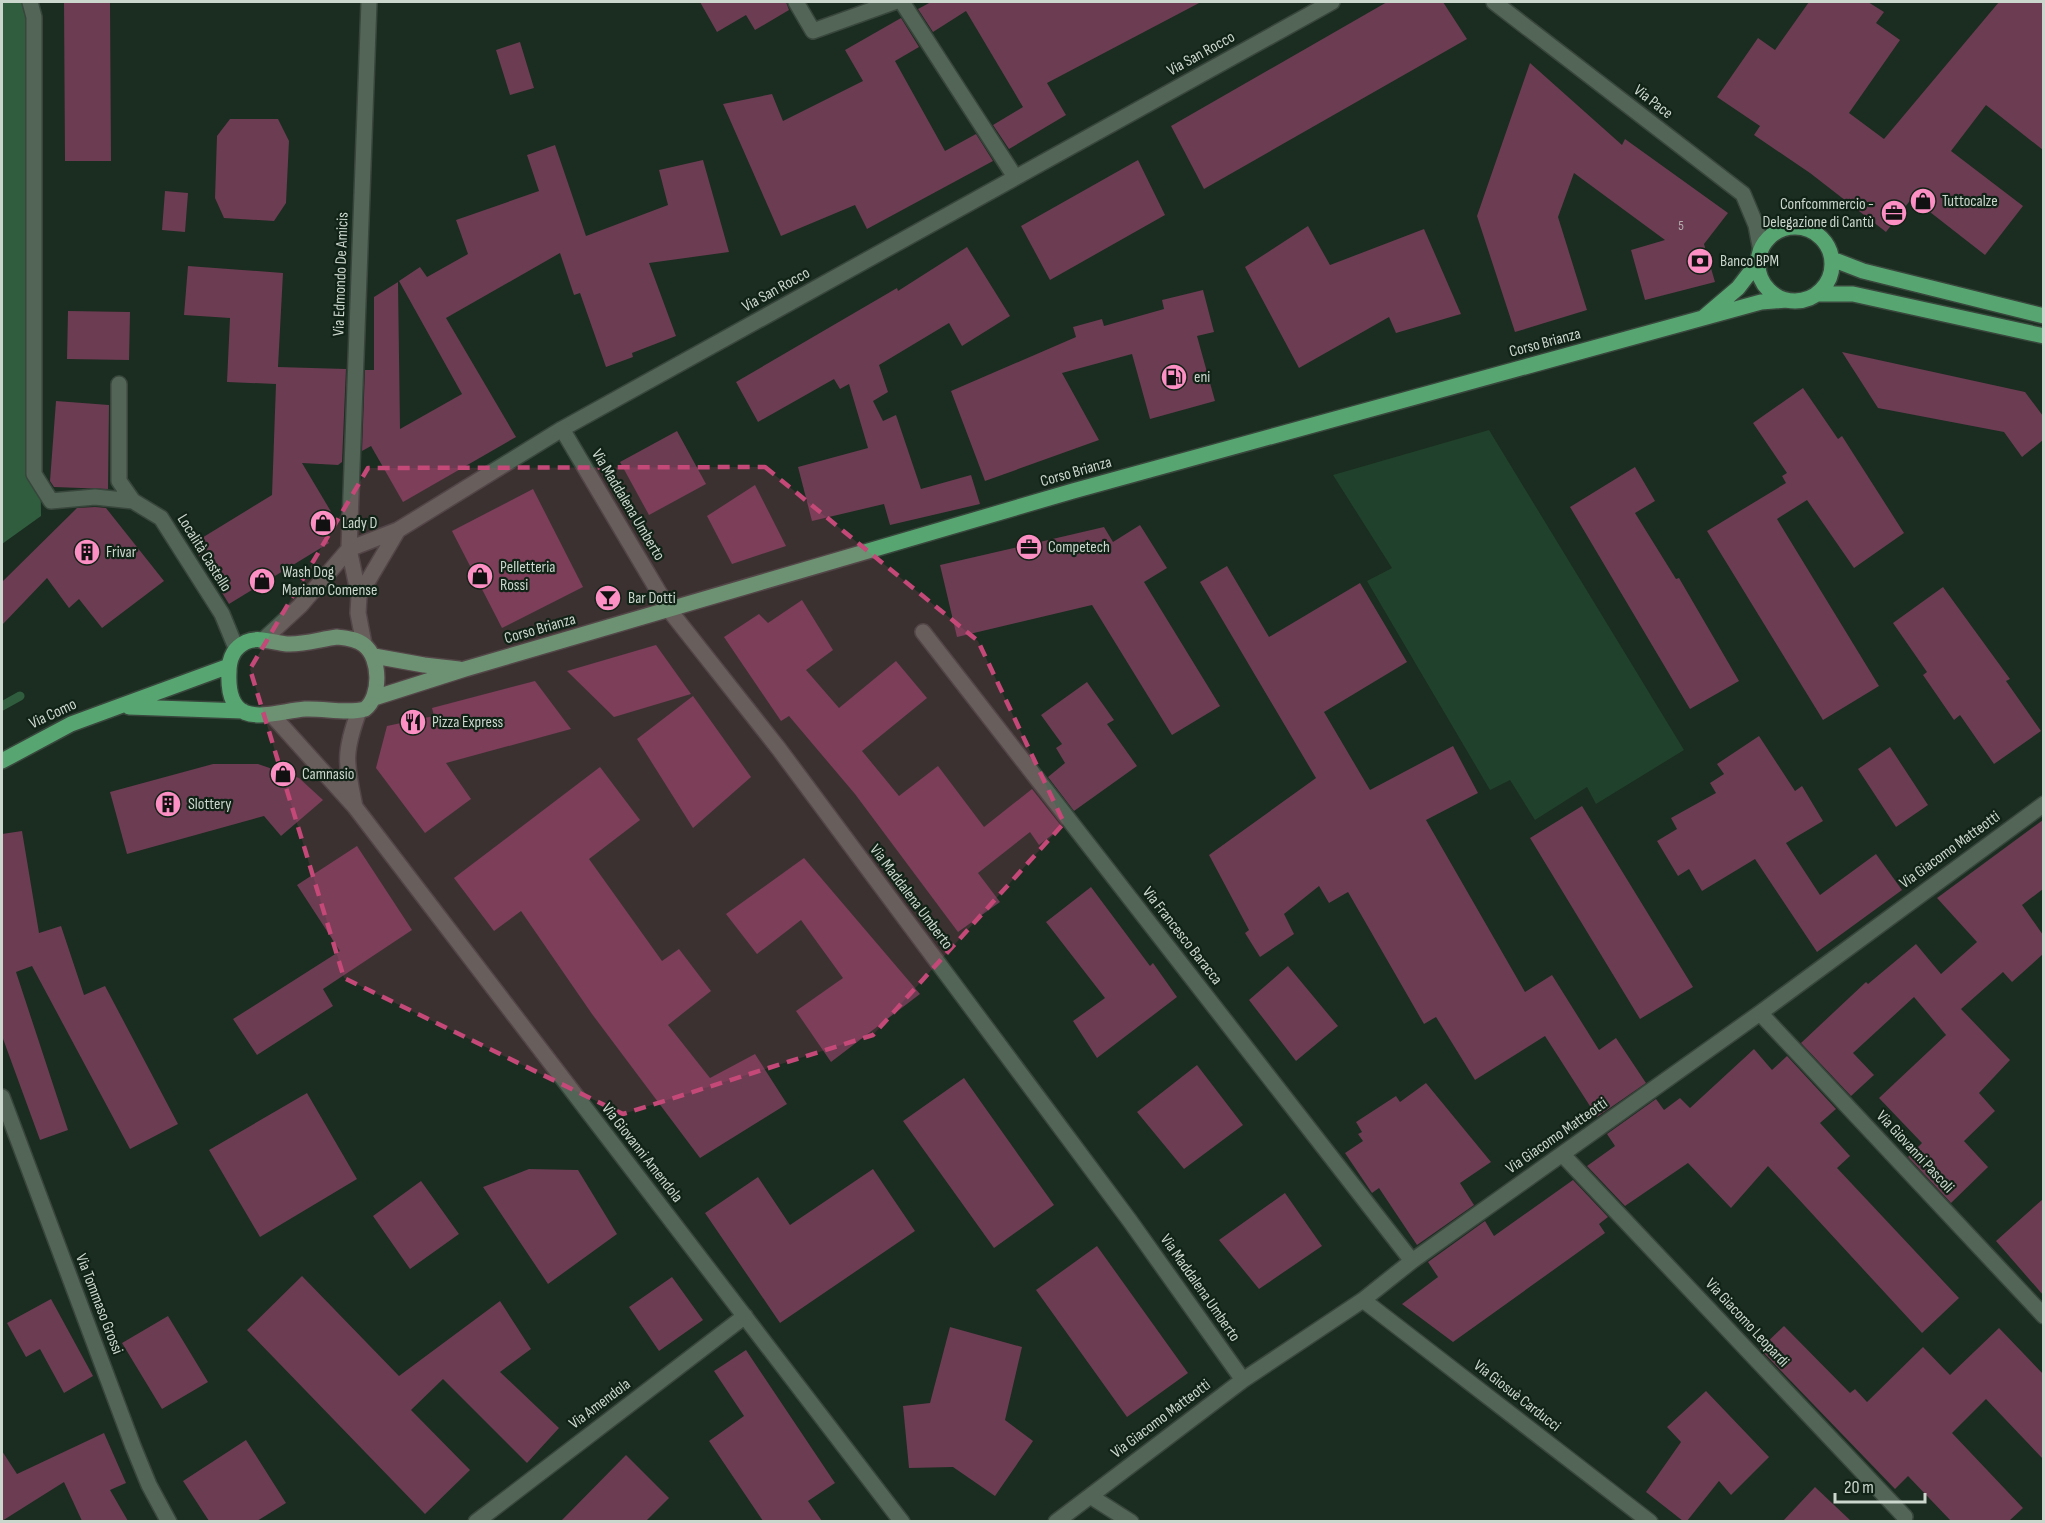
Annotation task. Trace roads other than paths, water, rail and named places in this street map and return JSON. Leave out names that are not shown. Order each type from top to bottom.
[{"type":"main road","points":[[1818,294],[1829,278],[1832,259],[1823,240],[1814,232],[1802,228],[1789,228],[1777,232],[1767,240],[1760,256],[1760,275],[1775,296],[1788,300],[1806,300],[1818,294],[1853,294],[2043,336]]},
{"type":"main road","name":"Corso Brianza","points":[[1700,321],[1738,288],[1760,256]]},
{"type":"main road","points":[[1832,259],[1863,271],[2043,316]]},
{"type":"main road","name":"Corso Brianza","points":[[374,699],[465,669],[670,611],[1073,491],[1700,321],[1761,302],[1788,300]]},
{"type":"main road","name":"Corso Brianza","points":[[262,640],[286,644],[337,637],[369,650],[424,665],[465,669]]},
{"type":"main road","points":[[243,711],[231,691],[229,666],[236,648],[246,642],[262,640]]},
{"type":"main road","points":[[273,716],[304,709],[359,711],[371,705],[374,699],[369,650]]},
{"type":"main road","name":"Via Como","points":[[2,760],[71,724],[229,666]]},
{"type":"main road","name":"Via Como","points":[[123,706],[243,711],[252,716],[273,716]]},
{"type":"street","points":[[30,2],[34,18],[34,474],[51,501],[95,497],[133,501]]},
{"type":"street","name":"Via Edmondo De Amicis","points":[[369,2],[349,549],[359,596],[358,613],[369,650]]},
{"type":"street","points":[[796,2],[813,31],[894,2]]},
{"type":"street","points":[[902,2],[1015,177]]},
{"type":"street","name":"Via San Rocco","points":[[262,640],[300,606],[349,549],[398,530],[562,429],[1332,2]]},
{"type":"street","name":"Via Pace","points":[[1494,2],[1743,194],[1756,225],[1760,256]]},
{"type":"street","points":[[119,384],[119,481],[133,501]]},
{"type":"street","name":"Via Maddalena Umberto","points":[[562,429],[670,611],[822,807],[1130,1221],[1243,1380]]},
{"type":"street","name":"Località Castello","points":[[133,501],[161,518],[222,614],[236,648]]},
{"type":"street","points":[[359,596],[365,581],[398,530]]},
{"type":"street","name":"Via Francesco Baracca","points":[[923,632],[1412,1261]]},
{"type":"street","name":"Via Giovanni Amendola","points":[[355,807],[346,766],[347,742],[359,711]]},
{"type":"street","name":"Via Giovanni Amendola","points":[[273,716],[355,807],[902,1521]]},
{"type":"street","name":"Via Giacomo Matteotti","points":[[1056,1521],[1243,1380],[1363,1299],[1412,1261],[1760,1013],[2043,804]]},
{"type":"street","name":"Via Giovanni Pascoli","points":[[1760,1013],[2043,1316]]},
{"type":"street","name":"Via Tommaso Grossi","points":[[2,1097],[133,1446],[149,1485],[169,1521]]},
{"type":"street","name":"Via Giacomo Leopardi","points":[[1562,1154],[1905,1516]]},
{"type":"street","name":"Via Giosuè Carducci","points":[[1363,1299],[1650,1521]]},
{"type":"street","name":"Via Amendola","points":[[476,1521],[745,1316]]},
{"type":"street","points":[[1090,1496],[1131,1521]]},
{"type":"waterway","points":[[2,706],[20,696]]},
{"type":"place","name":"Tuttocalze","points":[[1923,201]]},
{"type":"place","name":"Confcommercio - Delegazione di Cantù","points":[[1894,213]]},
{"type":"place","name":"Banco BPM","points":[[1700,261]]},
{"type":"place","name":"eni","points":[[1174,377]]},
{"type":"place","name":"Lady D","points":[[323,523]]},
{"type":"place","name":"Competech","points":[[1029,547]]},
{"type":"place","name":"Frivar","points":[[87,552]]},
{"type":"place","name":"Pelletteria Rossi","points":[[480,576]]},
{"type":"place","name":"Wash Dog Mariano Comense","points":[[262,581]]},
{"type":"place","name":"Bar Dotti","points":[[608,598]]},
{"type":"place","name":"Pizza Express","points":[[413,722]]},
{"type":"place","name":"Camnasio","points":[[283,774]]},
{"type":"place","name":"Slottery","points":[[168,804]]}]
